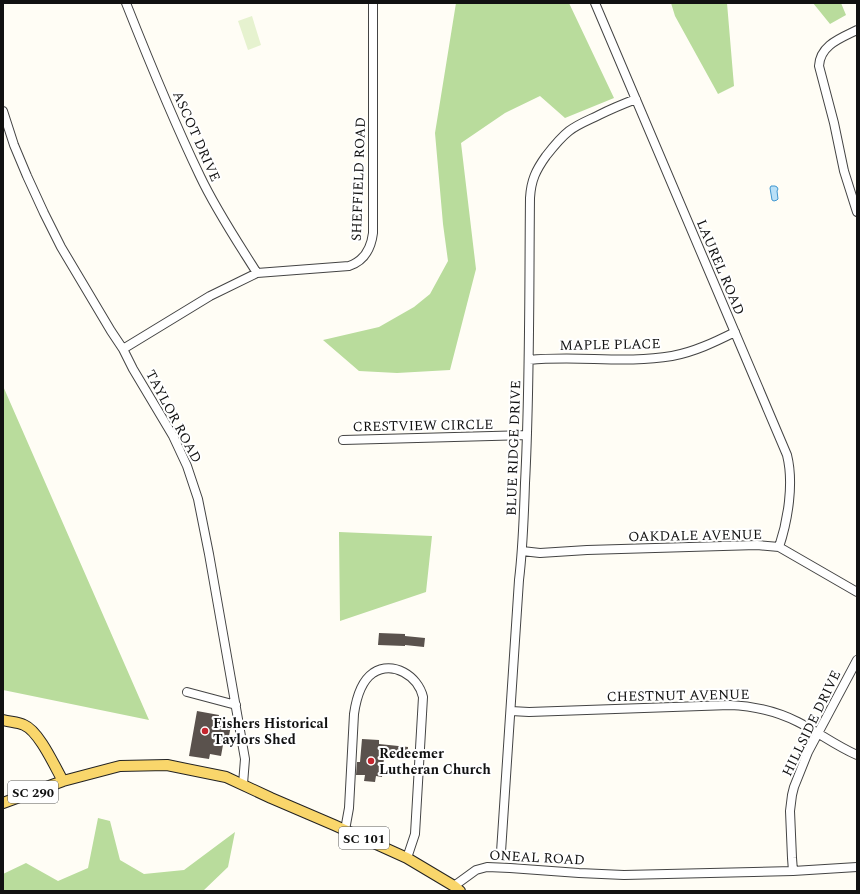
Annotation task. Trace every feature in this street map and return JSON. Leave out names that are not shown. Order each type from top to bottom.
[{"type":"main road","points":[[3,720],[25,725],[35,733],[63,781]]},
{"type":"main road","name":"SC 101","points":[[63,781],[120,766],[167,765],[217,774],[243,784]]},
{"type":"main road","name":"SC 290","points":[[3,803],[63,781]]},
{"type":"main road","name":"ONEAL ROAD","points":[[243,784],[271,798],[407,858],[457,888]]},
{"type":"street","name":"ASCOT DRIVE","points":[[126,3],[169,107],[200,176],[216,207],[257,273]]},
{"type":"street","name":"SHEFFIELD ROAD","points":[[123,349],[210,296],[257,273],[349,266],[362,259],[370,246],[373,233],[373,3]]},
{"type":"street","name":"LAUREL ROAD","points":[[595,3],[786,455],[790,477],[789,498],[784,533],[779,547]]},
{"type":"street","points":[[857,30],[828,46],[822,52],[819,66],[834,123],[844,171],[857,212]]},
{"type":"street","name":"BLUE RIDGE DRIVE","points":[[501,852],[522,551],[528,435],[531,188],[534,176],[539,166],[552,148],[570,131],[587,120],[636,99]]},
{"type":"street","name":"TAYLOR ROAD","points":[[3,111],[26,176],[44,213],[69,260],[123,349],[133,369],[173,436],[194,484],[209,554],[245,759],[243,784]]},
{"type":"street","name":"MAPLE PLACE","points":[[529,360],[548,358],[661,358],[700,348],[735,332]]},
{"type":"street","name":"CRESTVIEW CIRCLE","points":[[343,440],[528,435]]},
{"type":"street","name":"OAKDALE AVENUE","points":[[522,551],[540,553],[587,550],[757,545],[779,547],[857,592]]},
{"type":"street","name":"HILLSIDE DRIVE","points":[[793,871],[790,811],[792,795],[797,778],[808,752],[857,660]]},
{"type":"street","points":[[345,830],[349,808],[354,714],[356,702],[360,690],[373,673],[392,668],[410,676],[417,683],[423,697],[415,834],[407,858]]},
{"type":"street","points":[[187,692],[236,705]]},
{"type":"street","name":"CHESTNUT AVENUE","points":[[511,711],[529,712],[743,705],[768,710],[785,716],[857,755]]},
{"type":"street","name":"ONEAL ROAD","points":[[457,888],[476,870],[487,867],[580,874],[624,875],[793,871],[857,867]]},
{"type":"green space","points":[[456,3],[569,3],[614,98],[565,118],[540,96],[505,113],[461,143],[476,269],[450,370],[397,373],[359,371],[323,340],[379,327],[414,307],[430,294],[448,261],[443,224],[435,133]]},
{"type":"green space","points":[[671,3],[727,3],[734,86],[718,94],[675,16]]},
{"type":"green space","points":[[813,3],[841,3],[846,15],[830,24]]},
{"type":"green space","points":[[252,16],[261,45],[248,50],[238,21]]},
{"type":"green space","points":[[3,386],[149,720],[3,690]]},
{"type":"green space","points":[[339,532],[432,536],[426,592],[340,621]]},
{"type":"green space","points":[[98,818],[110,821],[120,860],[144,874],[184,870],[235,832],[228,867],[203,891],[3,891],[3,874],[26,863],[58,881],[88,868]]},
{"type":"water","points":[[771,186],[775,186],[778,189],[778,199],[774,201],[772,200]]},
{"type":"building","points":[[379,633],[405,634],[405,636],[425,638],[424,647],[378,645]]},
{"type":"building","name":"Fishers Historical Taylors Shed","points":[[197,711],[219,715],[218,724],[231,726],[227,745],[223,745],[221,756],[210,754],[209,759],[189,756]]},
{"type":"building","name":"Redeemer Lutheran Church","points":[[362,739],[379,740],[379,744],[408,747],[407,759],[384,758],[382,777],[376,776],[375,782],[364,781],[365,775],[356,775],[357,762],[360,762]]},
{"type":"place","name":"Fishers Historical Taylors Shed","points":[[205,731]]},
{"type":"place","name":"Redeemer Lutheran Church","points":[[371,761]]}]
